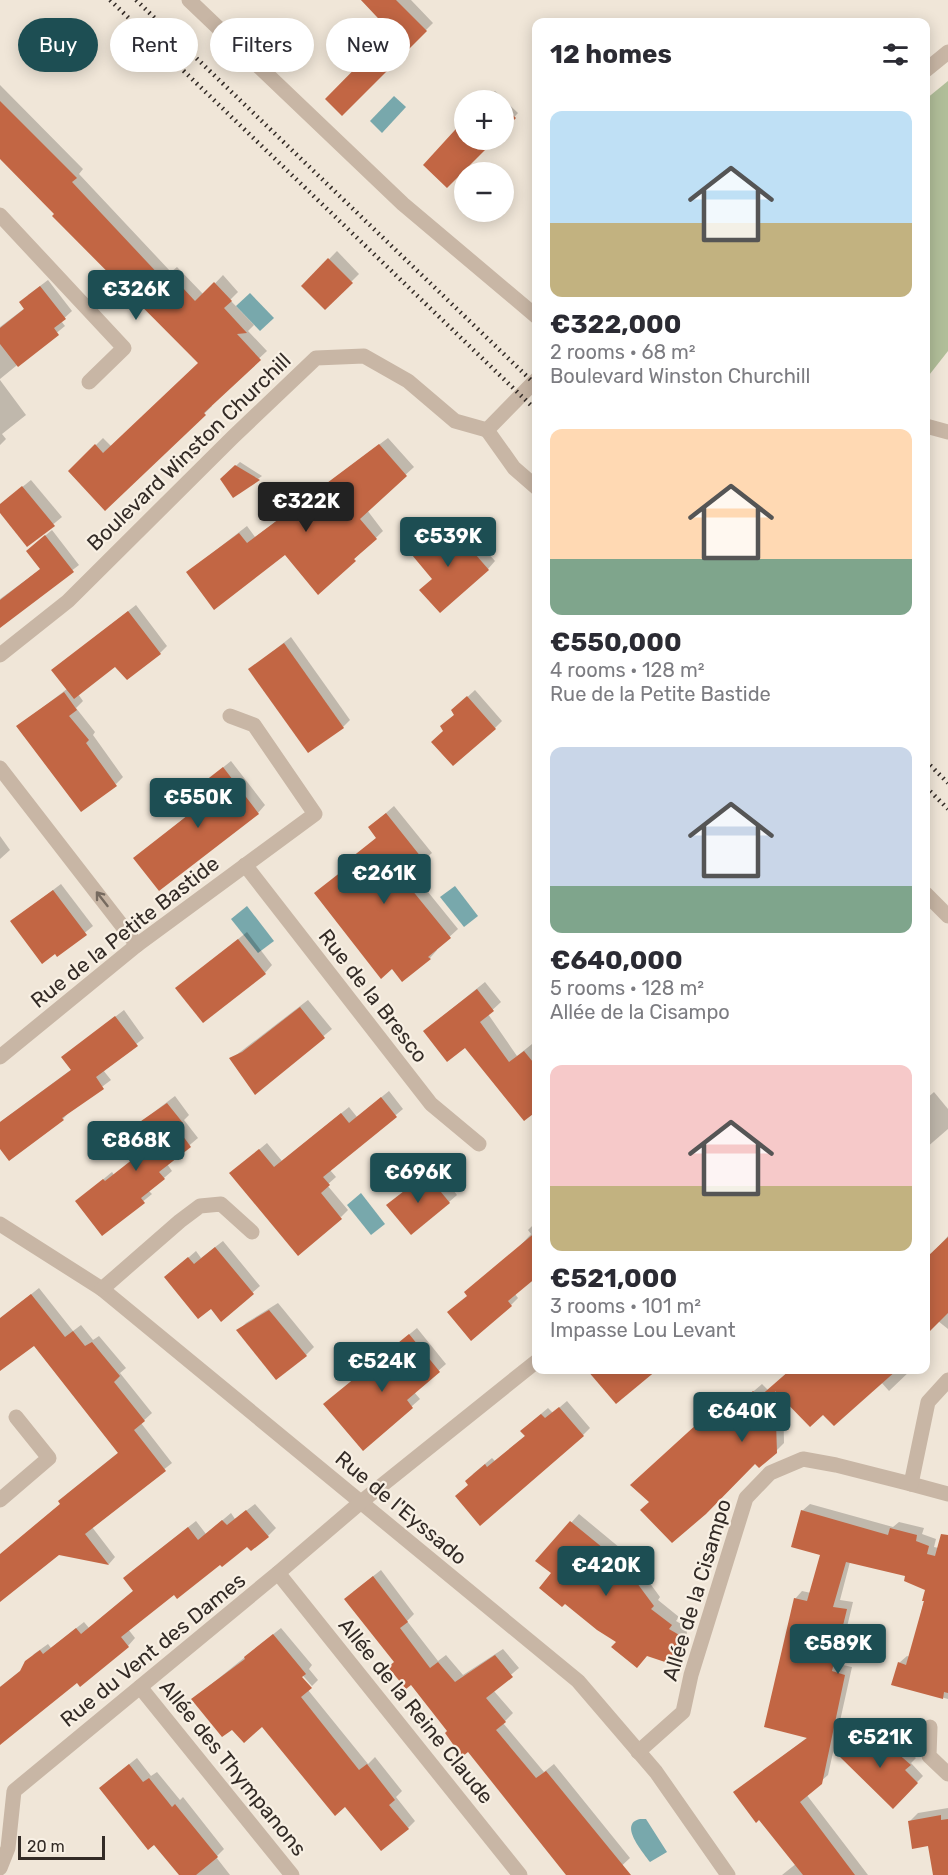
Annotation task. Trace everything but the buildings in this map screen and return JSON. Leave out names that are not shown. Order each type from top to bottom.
[{"type":"street","points":[[189,0],[403,204],[532,312]]},
{"type":"street","points":[[930,67],[948,52]]},
{"type":"street","points":[[2,222],[124,348],[89,382]]},
{"type":"street","name":"Boulevard Winston Churchill","points":[[0,655],[68,601],[316,358],[364,356],[408,381],[455,421],[487,430]]},
{"type":"street","points":[[532,384],[487,430],[514,468],[532,484]]},
{"type":"street","points":[[930,427],[948,432]]},
{"type":"street","name":"Rue de la Petite Bastide","points":[[0,1057],[137,945],[315,814],[254,725],[230,716]]},
{"type":"street","points":[[0,768],[137,945]]},
{"type":"street","name":"Rue de la Bresco","points":[[245,865],[431,1104],[479,1144]]},
{"type":"street","points":[[930,898],[948,916]]},
{"type":"street","points":[[102,1289],[200,1206],[221,1204],[252,1232]]},
{"type":"street","name":"Rue de l'Eyssado","points":[[0,1224],[102,1289],[578,1681],[656,1772],[728,1875]]},
{"type":"street","name":"Rue du Vent des Dames","points":[[0,1868],[8,1848],[14,1791],[361,1502],[532,1365]]},
{"type":"street","points":[[911,1484],[928,1402],[948,1380]]},
{"type":"street","points":[[0,1500],[49,1458],[16,1417]]},
{"type":"street","name":"Allée de la Cisampo","points":[[638,1752],[683,1712],[691,1675],[746,1498],[770,1473],[803,1459],[836,1465],[948,1494]]},
{"type":"street","name":"Allée de la Reine Claude","points":[[278,1573],[520,1875]]},
{"type":"street","name":"Allée des Thympanons","points":[[140,1687],[292,1875]]},
{"type":"street","points":[[930,1727],[928,1756],[948,1774]]},
{"type":"green space","points":[[948,81],[948,351],[930,374],[930,96]]},
{"type":"water","points":[[394,96],[406,107],[382,133],[370,121]]},
{"type":"water","points":[[250,293],[274,318],[260,331],[236,306]]},
{"type":"water","points":[[455,886],[478,916],[464,927],[440,897]]},
{"type":"water","points":[[247,906],[274,941],[258,953],[231,919]]},
{"type":"water","points":[[361,1193],[385,1224],[371,1235],[347,1205]]},
{"type":"water","points":[[640,1819],[646,1819],[667,1852],[650,1862],[634,1839],[632,1832],[631,1826]]},
{"type":"railway","points":[[110,0],[532,406]]},
{"type":"railway","points":[[136,0],[532,381]]},
{"type":"railway","points":[[930,765],[948,783]]},
{"type":"railway","points":[[930,791],[948,809]]}]
